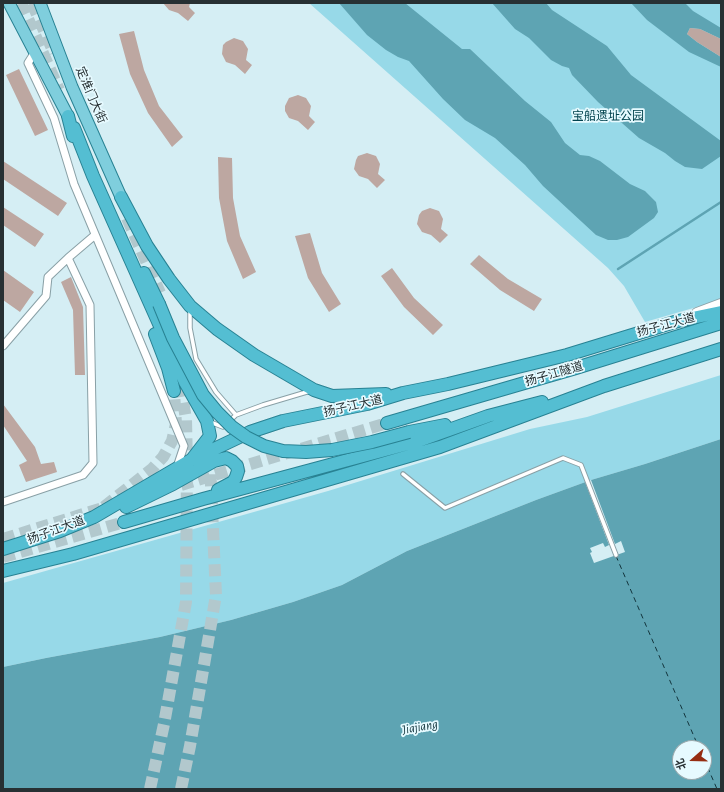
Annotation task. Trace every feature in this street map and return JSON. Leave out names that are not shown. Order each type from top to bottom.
[{"type":"highway","points":[[68,116],[159,304],[173,338],[203,395],[227,422],[246,437],[264,446],[283,451],[306,452],[338,449],[409,432],[488,416],[604,386]]},
{"type":"highway","points":[[68,116],[78,160],[155,334],[168,368],[174,391]]},
{"type":"highway","points":[[74,128],[93,176],[178,368],[207,421],[210,436],[191,460]]},
{"type":"highway","points":[[121,197],[147,246],[190,306],[217,329],[254,355],[314,390],[332,396],[403,393]]},
{"type":"highway","name":"扬子江大道","points":[[3,549],[60,531],[94,517],[191,460],[250,432],[283,421],[367,404],[403,393],[448,384],[567,355],[678,321],[721,312]]},
{"type":"highway","name":"扬子江隧道","points":[[387,423],[576,368],[721,323]]},
{"type":"highway","name":"扬子江大道","points":[[3,571],[73,554],[440,447],[604,386],[721,349]]},
{"type":"highway","points":[[124,522],[203,499],[415,442],[488,416]]},
{"type":"highway","points":[[94,517],[128,506],[173,484],[214,461],[226,458],[232,461],[238,471],[233,482],[203,499]]},
{"type":"main road","points":[[9,3],[68,116]]},
{"type":"main road","name":"定淮门大街","points":[[40,3],[72,86],[121,197]]},
{"type":"main road","points":[[678,321],[721,304]]},
{"type":"street","points":[[35,52],[28,63],[54,118],[74,184],[184,446],[177,468]]},
{"type":"street","points":[[3,346],[46,296],[48,277],[96,235]]},
{"type":"street","points":[[4,499],[83,475],[93,463],[90,305],[68,258]]},
{"type":"lane","points":[[190,306],[190,328],[196,359],[216,392],[236,415]]},
{"type":"lane","points":[[207,421],[223,427],[236,415],[263,404],[314,390]]},
{"type":"lane","points":[[403,474],[445,508],[563,458],[581,465],[616,555]]},
{"type":"green space","name":"宝船遗址公园","points":[[309,3],[721,3],[721,300],[645,322],[624,286],[608,268]]},
{"type":"green space","points":[[721,375],[721,439],[591,480],[536,500],[407,551],[342,585],[293,602],[231,620],[160,637],[3,667],[3,583],[328,491],[530,429],[587,417]]},
{"type":"water","points":[[339,3],[405,3],[462,49],[470,49],[525,101],[551,122],[565,143],[580,155],[589,156],[600,161],[630,184],[645,191],[656,202],[658,212],[654,218],[628,237],[617,240],[608,240],[596,235],[543,186],[525,165],[495,138],[465,120],[443,99],[409,61],[386,50],[367,35]]},
{"type":"water","points":[[492,3],[546,3],[552,10],[607,46],[631,75],[721,141],[721,156],[702,169],[685,167],[639,138],[598,102],[572,75],[569,68],[551,60],[529,38],[515,29]]},
{"type":"water","points":[[631,3],[685,3],[693,11],[721,28],[721,39],[700,29],[690,28],[687,34],[721,57],[721,67],[689,52],[647,20]]},
{"type":"water","name":"Jiajiang","points":[[721,439],[721,789],[3,789],[3,667],[160,637],[231,620],[293,602],[342,585],[407,551],[591,480]]},
{"type":"pier","points":[[591,480],[615,544],[621,541],[625,552],[594,563],[590,553],[592,552],[590,548],[603,543],[605,547],[609,545],[585,482]]},
{"type":"building","points":[[163,3],[190,3],[189,7],[195,13],[188,21],[178,13],[169,10]]},
{"type":"building","points":[[690,28],[700,29],[721,39],[721,57],[687,34]]},
{"type":"building","points":[[134,31],[144,70],[159,106],[183,137],[172,147],[148,113],[130,74],[119,34]]},
{"type":"building","points":[[234,38],[243,41],[248,49],[246,60],[252,65],[245,74],[235,65],[226,62],[222,54],[223,45]]},
{"type":"building","points":[[19,69],[48,130],[35,136],[6,75]]},
{"type":"building","points":[[298,95],[306,98],[311,106],[309,116],[315,122],[308,130],[298,121],[289,118],[285,111],[285,106],[289,98]]},
{"type":"building","points":[[367,153],[376,156],[380,164],[378,174],[385,180],[377,188],[368,179],[359,176],[354,169],[358,156]]},
{"type":"building","points":[[218,157],[232,158],[233,198],[240,236],[256,272],[243,279],[227,241],[219,198]]},
{"type":"building","points":[[3,161],[67,203],[58,216],[3,179]]},
{"type":"building","points":[[3,207],[44,234],[35,247],[3,225]]},
{"type":"building","points":[[430,208],[439,211],[443,219],[441,229],[448,235],[440,243],[431,235],[422,232],[417,224],[419,215],[422,211]]},
{"type":"building","points":[[310,233],[322,273],[341,304],[329,312],[308,278],[295,236]]},
{"type":"building","points":[[479,255],[508,279],[542,299],[534,311],[500,290],[470,264]]},
{"type":"building","points":[[392,268],[414,298],[443,325],[433,335],[404,307],[381,276]]},
{"type":"building","points":[[3,270],[34,292],[20,312],[3,300]]},
{"type":"building","points":[[71,277],[83,307],[85,375],[75,375],[73,310],[61,282]]},
{"type":"building","points":[[3,404],[35,447],[41,464],[54,462],[57,472],[26,482],[19,465],[27,461],[3,425]]},
{"type":"waterway","points":[[618,269],[721,202]]},
{"type":"ferry route","points":[[616,556],[696,740]]},
{"type":"ferry route","points":[[712,777],[717,789]]},
{"type":"tunnel","points":[[21,3],[59,90]]},
{"type":"tunnel","points":[[32,3],[54,53]]},
{"type":"tunnel","points":[[127,218],[160,293]]},
{"type":"tunnel","points":[[150,789],[164,724],[186,602],[186,419],[181,389],[176,371]]},
{"type":"tunnel","points":[[104,507],[152,469],[163,457],[172,441],[176,424],[174,392]]},
{"type":"tunnel","points":[[181,485],[387,423]]},
{"type":"tunnel","points":[[181,789],[190,746],[216,595],[210,464],[208,453]]},
{"type":"tunnel","points":[[3,539],[106,507]]},
{"type":"tunnel","points":[[3,557],[124,522]]}]
